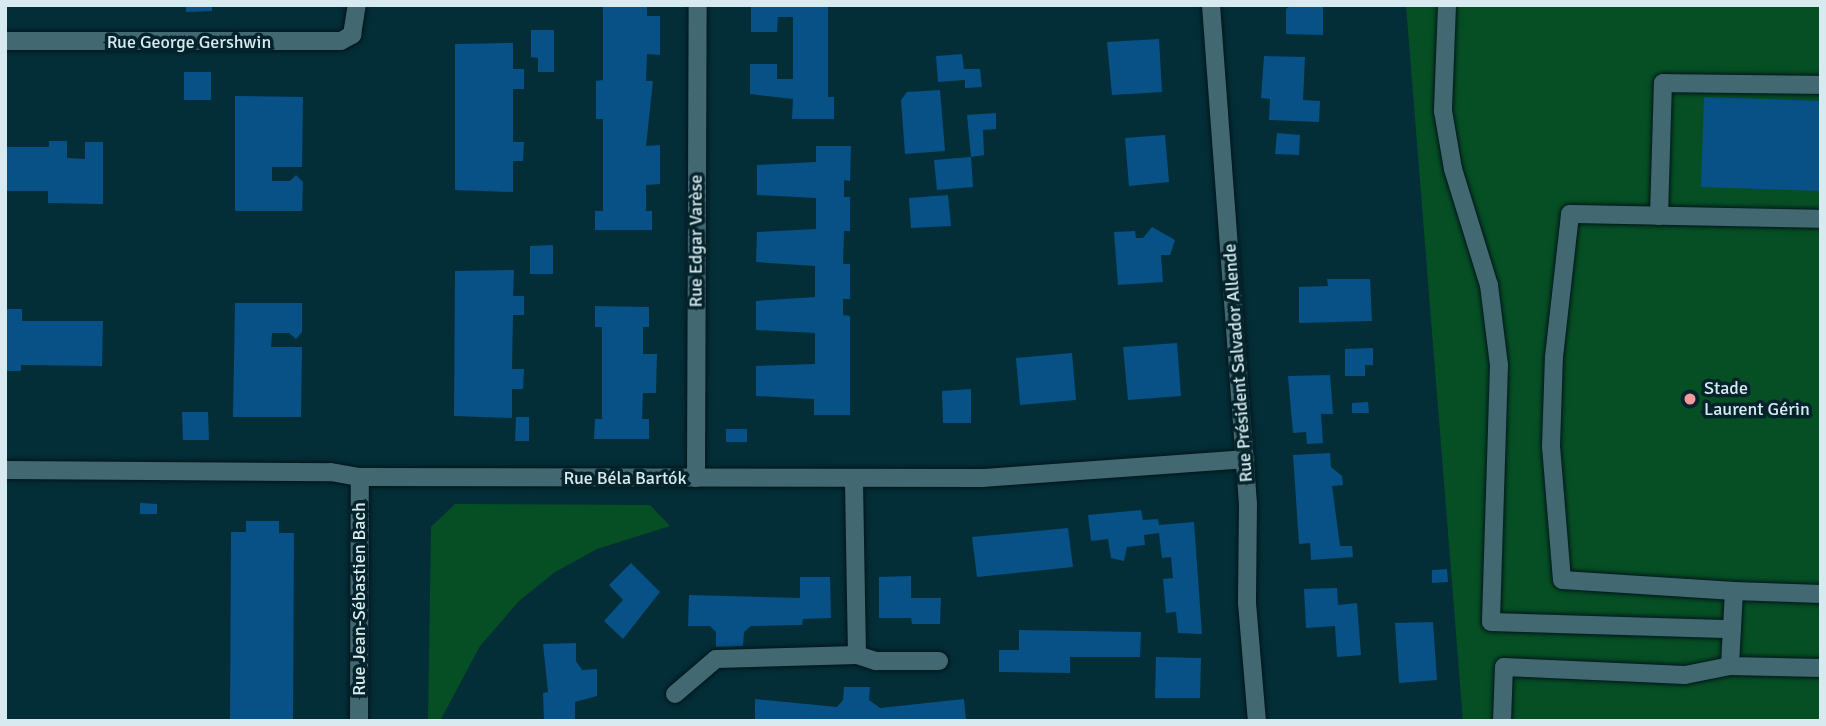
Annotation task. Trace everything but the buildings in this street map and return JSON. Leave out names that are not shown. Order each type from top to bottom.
[{"type":"street","name":"Rue Edgar Varèse","points":[[696,478],[698,5]]},
{"type":"street","name":"Rue Président Salvador Allende","points":[[1210,5],[1245,459],[1250,538],[1247,603],[1257,721]]},
{"type":"street","points":[[1447,5],[1443,111],[1453,169],[1489,285],[1499,365],[1491,621],[1732,629]]},
{"type":"street","name":"Rue George Gershwin","points":[[5,41],[341,41],[352,35],[357,11]]},
{"type":"street","points":[[1659,216],[1662,83],[1821,85]]},
{"type":"street","points":[[1821,219],[1570,214],[1554,357],[1551,446],[1562,580],[1821,594]]},
{"type":"street","name":"Rue Béla Bartók","points":[[5,470],[331,472],[360,477],[984,478],[1245,459]]},
{"type":"street","name":"Rue Jean-Sébastien Bach","points":[[359,721],[360,477]]},
{"type":"street","points":[[854,478],[857,655]]},
{"type":"street","points":[[1730,666],[1734,591]]},
{"type":"street","points":[[675,694],[716,659],[857,655],[876,661],[939,662]]},
{"type":"street","points":[[1502,721],[1504,667],[1685,674],[1730,666],[1821,668]]},
{"type":"green space","points":[[1406,5],[1821,5],[1821,721],[1463,721]]},
{"type":"green space","points":[[455,504],[650,505],[670,526],[597,549],[555,572],[519,601],[480,646],[440,721],[428,721],[431,527]]},
{"type":"place","name":"Stade Laurent Gérin","points":[[1690,399]]}]
